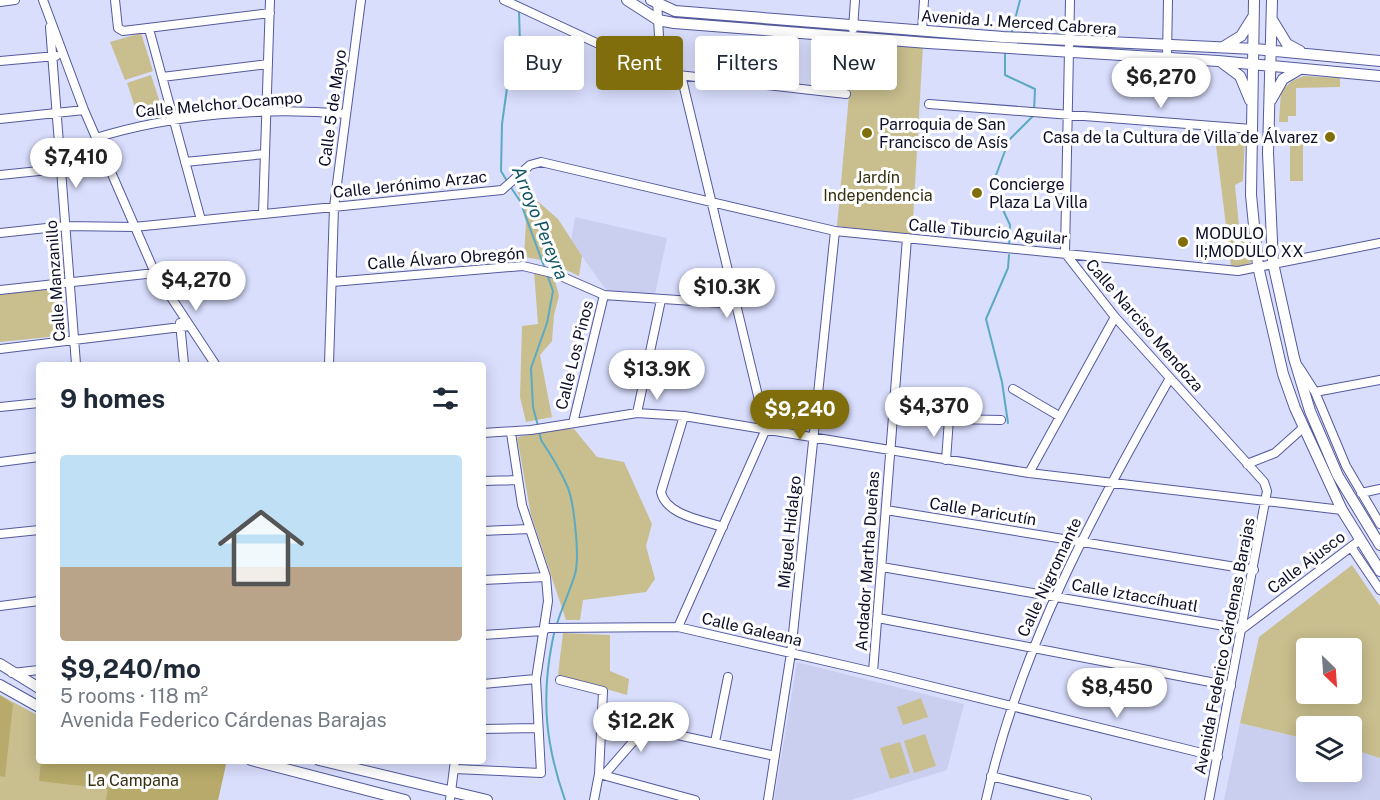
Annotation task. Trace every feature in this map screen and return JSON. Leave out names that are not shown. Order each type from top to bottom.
[{"type":"main road","points":[[627,0],[658,20]]},
{"type":"main road","points":[[1254,0],[1255,64],[1251,195],[1258,267],[1283,374],[1304,427],[1355,543],[1380,571]]},
{"type":"main road","points":[[1272,0],[1268,108],[1273,263],[1294,358],[1310,411],[1338,476],[1380,545]]},
{"type":"main road","name":"Avenida J. Merced Cabrera","points":[[655,1],[675,11],[922,31],[1070,53],[1255,49],[1380,62]]},
{"type":"main road","points":[[1220,48],[1241,36],[1254,14]]},
{"type":"main road","points":[[1272,19],[1287,44],[1306,53]]},
{"type":"main road","name":"Avenida J. Merced Cabrera","points":[[658,20],[842,36]]},
{"type":"main road","name":"Avenida J. Merced Cabrera","points":[[897,39],[1008,43],[1070,41],[1167,52],[1218,61],[1380,76]]},
{"type":"main road","points":[[1218,61],[1229,66],[1240,76],[1253,109]]},
{"type":"main road","points":[[1268,108],[1275,89],[1283,79],[1301,68]]},
{"type":"main road","points":[[0,664],[36,686]]},
{"type":"main road","points":[[0,685],[36,705]]},
{"type":"main road","points":[[267,764],[405,800]]},
{"type":"main road","points":[[334,764],[451,796],[487,800]]},
{"type":"street","points":[[0,2],[15,0]]},
{"type":"street","points":[[43,0],[106,164],[155,273],[179,310],[185,326],[213,362]]},
{"type":"street","points":[[115,0],[120,30],[148,29],[270,13]]},
{"type":"street","points":[[263,214],[270,0]]},
{"type":"street","name":"Calle 5 de Mayo","points":[[329,362],[334,207],[362,0]]},
{"type":"street","points":[[853,36],[855,0]]},
{"type":"street","points":[[922,31],[924,0]]},
{"type":"street","name":"Calle Narciso Mendoza","points":[[1070,0],[1065,253],[1115,317],[1264,482],[1267,501]]},
{"type":"street","points":[[1167,52],[1168,0]]},
{"type":"street","points":[[506,1],[596,43]]},
{"type":"street","points":[[655,1],[659,36]]},
{"type":"street","name":"Calle Manzanillo","points":[[49,16],[76,362]]},
{"type":"street","points":[[148,29],[201,220]]},
{"type":"street","points":[[0,61],[64,56]]},
{"type":"street","points":[[162,77],[268,64]]},
{"type":"street","points":[[683,75],[846,94]]},
{"type":"street","points":[[678,627],[766,429],[714,203],[683,83]]},
{"type":"street","points":[[929,104],[1252,129]]},
{"type":"street","points":[[0,119],[84,110]]},
{"type":"street","name":"Calle Melchor Ocampo","points":[[96,138],[139,124],[298,110],[346,114]]},
{"type":"street","points":[[185,162],[265,154]]},
{"type":"street","name":"Calle Jerónimo Arzac","points":[[0,232],[65,226],[134,227],[502,190],[530,165],[541,162],[838,231]]},
{"type":"street","points":[[0,175],[106,164]]},
{"type":"street","name":"Calle Tiburcio Aguilar","points":[[838,231],[1238,271],[1380,243]]},
{"type":"street","name":"Miguel Hidalgo","points":[[768,800],[791,653],[838,231]]},
{"type":"street","name":"Andador Martha Dueñas","points":[[873,672],[907,238]]},
{"type":"street","name":"Calle Álvaro Obregón","points":[[332,282],[523,266],[537,267],[604,295],[737,304]]},
{"type":"street","points":[[0,291],[155,273]]},
{"type":"street","name":"Calle Los Pinos","points":[[573,423],[604,295]]},
{"type":"street","points":[[637,413],[661,300]]},
{"type":"street","points":[[1029,473],[1115,317]]},
{"type":"street","points":[[0,349],[185,326]]},
{"type":"street","points":[[184,362],[185,326]]},
{"type":"street","points":[[1294,358],[1315,392],[1346,466],[1380,524]]},
{"type":"street","name":"Calle Nigromante","points":[[986,800],[1010,707],[1054,597],[1110,484],[1170,378]]},
{"type":"street","points":[[1315,392],[1380,380]]},
{"type":"street","points":[[1013,389],[1059,416]]},
{"type":"street","points":[[0,407],[36,403]]},
{"type":"street","name":"Avenida Federico Cárdenas Barajas","points":[[486,434],[511,433],[637,413],[684,416],[1029,473],[1267,501],[1209,800]]},
{"type":"street","points":[[684,416],[661,492],[663,501],[669,508],[723,527]]},
{"type":"street","points":[[946,460],[949,418],[1001,420]]},
{"type":"street","points":[[1247,464],[1275,453],[1304,427]]},
{"type":"street","points":[[451,796],[455,765],[541,773],[536,679],[548,601],[546,577],[528,529],[511,433]]},
{"type":"street","points":[[0,462],[36,457]]},
{"type":"street","points":[[486,481],[518,480]]},
{"type":"street","points":[[1361,493],[1380,489]]},
{"type":"street","points":[[1267,501],[1342,510]]},
{"type":"street","name":"Calle Paricutín","points":[[886,510],[1254,570]]},
{"type":"street","points":[[486,531],[528,529]]},
{"type":"street","points":[[0,534],[36,530]]},
{"type":"street","points":[[1355,543],[1380,590]]},
{"type":"street","name":"Calle Ajusco","points":[[1242,629],[1355,543]]},
{"type":"street","name":"Calle Iztaccíhuatl","points":[[882,567],[1242,629]]},
{"type":"street","points":[[486,580],[546,577]]},
{"type":"street","points":[[0,606],[36,601]]},
{"type":"street","points":[[878,618],[1231,686]]},
{"type":"street","name":"Calle Galeana","points":[[486,635],[568,627],[678,627],[873,672],[1218,757]]},
{"type":"street","points":[[12,673],[36,670]]},
{"type":"street","points":[[715,742],[728,677]]},
{"type":"street","points":[[486,684],[536,679]]},
{"type":"street","points":[[560,680],[603,691],[601,775],[594,800]]},
{"type":"street","points":[[601,775],[659,712]]},
{"type":"street","points":[[486,729],[537,728]]},
{"type":"street","points":[[645,728],[775,756]]},
{"type":"street","points":[[317,777],[319,764]]},
{"type":"street","points":[[601,775],[695,800]]},
{"type":"street","points":[[991,776],[1087,800]]},
{"type":"shaded area","points":[[575,217],[667,238],[655,294],[607,291],[571,241]]},
{"type":"shaded area","points":[[797,662],[964,704],[947,770],[851,800],[774,800]]},
{"type":"shaded area","points":[[1240,723],[1296,737],[1296,782],[1362,782],[1362,751],[1380,758],[1380,800],[1224,800]]},
{"type":"green space","points":[[141,33],[153,71],[125,80],[110,42]]},
{"type":"green space","name":"Jardín Independencia","points":[[897,44],[923,46],[912,236],[837,226],[849,90],[897,90]]},
{"type":"green space","points":[[151,75],[162,109],[138,116],[127,83]]},
{"type":"green space","points":[[1304,76],[1340,78],[1340,87],[1296,88],[1296,116],[1288,116],[1288,122],[1279,122],[1281,91],[1292,81]]},
{"type":"green space","points":[[1239,133],[1245,133],[1243,181],[1235,185],[1240,236],[1248,239],[1251,262],[1244,267],[1231,266],[1215,137],[1236,136]]},
{"type":"green space","points":[[1290,141],[1303,141],[1303,181],[1290,181]]},
{"type":"green space","points":[[517,183],[558,219],[582,256],[579,276],[547,261],[524,257],[526,222]]},
{"type":"green space","points":[[534,271],[554,276],[559,296],[554,315],[552,341],[540,355],[552,417],[526,422],[520,397],[522,326],[538,324]]},
{"type":"green space","points":[[62,288],[67,335],[0,342],[0,294]]},
{"type":"green space","points":[[561,429],[574,429],[597,457],[624,462],[652,524],[646,546],[655,579],[646,592],[583,600],[580,620],[566,620],[531,515],[517,437]]},
{"type":"green space","points":[[1352,565],[1380,606],[1380,758],[1362,752],[1362,716],[1296,716],[1296,737],[1240,723],[1259,637]]},
{"type":"green space","points":[[563,633],[610,635],[610,671],[629,679],[627,695],[558,675]]},
{"type":"green space","points":[[0,695],[36,714],[36,764],[226,764],[218,800],[0,800]]},
{"type":"green space","points":[[0,695],[13,704],[5,777],[0,776]]},
{"type":"green space","points":[[921,698],[928,717],[903,725],[897,707]]},
{"type":"green space","points":[[925,734],[936,766],[914,773],[904,741]]},
{"type":"green space","points":[[900,742],[910,773],[890,779],[880,748]]},
{"type":"green space","name":"La Campana","points":[[41,764],[226,764],[218,800],[106,800],[108,789],[39,781]]},
{"type":"waterway","points":[[1011,35],[1020,0]]},
{"type":"waterway","name":"Arroyo Pereyra","points":[[507,181],[501,171],[502,124],[507,88],[520,44],[519,11]]},
{"type":"waterway","points":[[1005,52],[1005,75],[1035,89],[1034,111]]},
{"type":"waterway","points":[[1009,246],[1010,225],[992,186],[1009,140],[1033,116]]},
{"type":"waterway","name":"Arroyo Pereyra","points":[[510,186],[520,201],[545,269]]},
{"type":"waterway","points":[[1008,423],[1002,382],[986,319],[1008,268],[1009,255]]},
{"type":"waterway","name":"Arroyo Pereyra","points":[[538,426],[533,407],[531,368],[547,323],[553,291],[547,274]]},
{"type":"waterway","name":"Arroyo Pereyra","points":[[539,431],[541,440],[568,488],[577,544],[575,574],[554,634],[546,703],[553,761],[565,800]]},
{"type":"place","name":"Parroquia de San Francisco de Asís","points":[[867,133]]},
{"type":"place","name":"Casa de la Cultura de Villa de Álvarez","points":[[1330,137]]},
{"type":"place","name":"Concierge Plaza La Villa","points":[[977,193]]},
{"type":"place","name":"MODULO II;MODULO XX","points":[[1183,242]]}]
